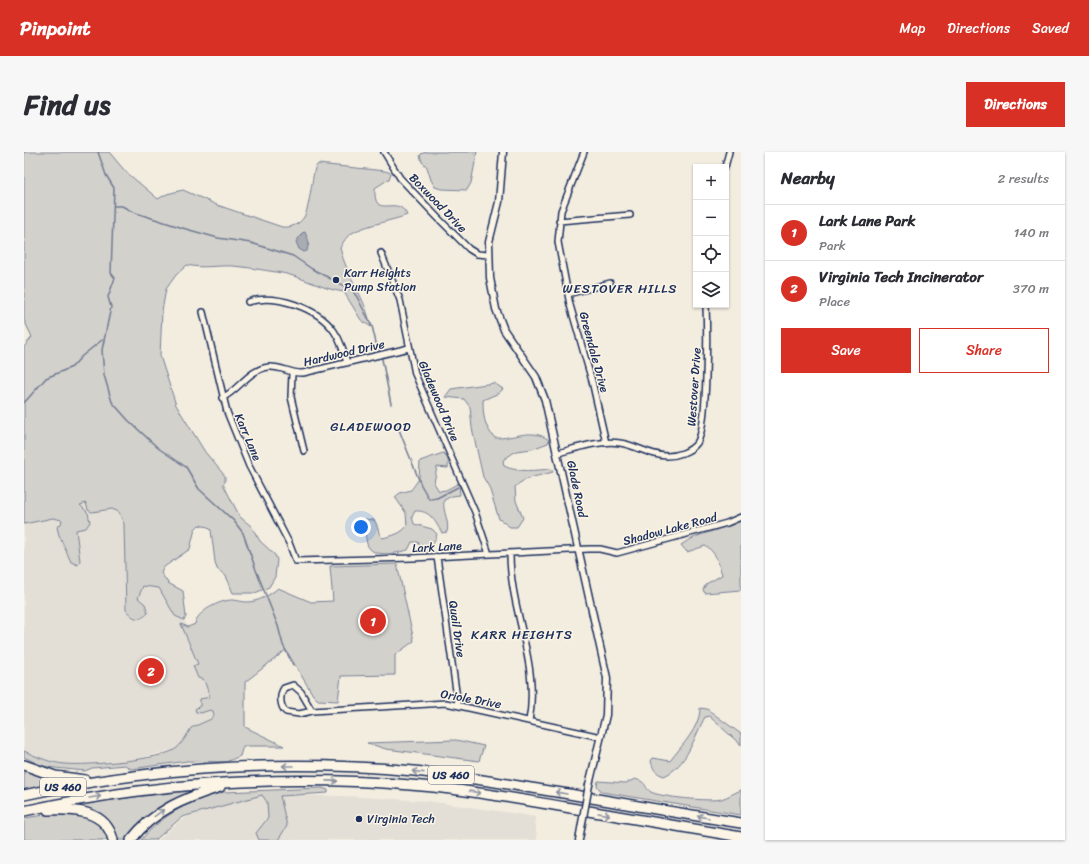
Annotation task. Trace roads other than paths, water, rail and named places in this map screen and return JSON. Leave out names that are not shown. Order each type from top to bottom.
[{"type":"highway","points":[[24,765],[40,772],[67,779],[103,780]]},
{"type":"highway","name":"US 460","points":[[24,795],[103,780],[188,770],[238,767],[310,766],[391,769],[498,782],[741,823]]},
{"type":"highway","name":"US 460","points":[[26,810],[140,790],[238,782],[334,780],[444,788],[506,797],[741,837]]},
{"type":"highway","points":[[131,840],[144,826],[166,808],[193,795],[238,782]]},
{"type":"highway","points":[[26,810],[60,809],[87,813],[103,821],[108,827],[112,840]]},
{"type":"street","name":"Boxwood Drive","points":[[384,152],[400,178],[438,218],[473,252],[488,255]]},
{"type":"street","name":"Glade Road","points":[[504,152],[499,202],[491,230],[488,255],[490,278],[499,319],[510,340],[541,386],[558,453],[607,678],[608,705],[579,840]]},
{"type":"street","name":"Greendale Drive","points":[[584,152],[559,221],[559,248],[568,294],[606,443]]},
{"type":"street","points":[[726,164],[729,152]]},
{"type":"street","points":[[559,221],[630,215]]},
{"type":"street","name":"Gladewood Drive","points":[[381,253],[400,300],[415,374],[475,512],[489,554]]},
{"type":"street","points":[[568,294],[610,284]]},
{"type":"street","points":[[248,302],[266,298],[280,300],[321,318],[331,327],[338,338],[347,363]]},
{"type":"street","name":"Westover Drive","points":[[558,453],[606,443],[624,444],[653,454],[665,456],[680,454],[690,449],[697,443],[702,429],[706,377],[706,308]]},
{"type":"street","name":"Karr Lane","points":[[202,312],[222,398],[249,466],[289,543],[296,561]]},
{"type":"street","name":"Hardwood Drive","points":[[222,398],[236,390],[252,374],[263,368],[277,368],[292,373],[303,373],[409,348]]},
{"type":"street","points":[[292,373],[291,397],[304,451]]},
{"type":"street","name":"Shadow Lake Road","points":[[579,550],[600,549],[609,552],[622,552],[726,523],[741,517]]},
{"type":"street","name":"Lark Lane","points":[[296,561],[323,562],[579,550]]},
{"type":"street","points":[[510,554],[513,594],[532,680],[532,698],[529,721]]},
{"type":"street","name":"Quail Drive","points":[[437,557],[458,705]]},
{"type":"street","name":"Oriole Drive","points":[[312,712],[299,688],[293,685],[284,688],[282,692],[282,705],[286,712],[299,714],[392,708],[425,703],[458,705],[601,737]]},
{"type":"waterway","points":[[98,152],[106,175],[114,188],[111,273],[115,278],[108,297],[111,307],[102,350],[104,375],[112,402],[128,420],[158,448],[186,467],[199,489],[234,521],[243,533],[278,626],[283,645],[293,665]]},
{"type":"waterway","points":[[114,206],[122,206],[133,212],[218,238],[251,243],[293,256],[312,269],[352,290],[372,326],[376,343],[380,351]]},
{"type":"waterway","points":[[24,403],[46,378],[72,367],[82,356],[102,340]]},
{"type":"waterway","points":[[382,359],[391,404]]},
{"type":"waterway","points":[[396,422],[421,485],[429,499],[437,498],[458,487]]},
{"type":"place","name":"Karr Heights Pump Station","points":[[336,280]]},
{"type":"place","name":"Lark Lane Park","points":[[373,621]]},
{"type":"place","name":"Virginia Tech Incinerator","points":[[151,671]]},
{"type":"place","name":"Virginia Tech","points":[[359,819]]},
{"type":"district","name":"WESTOVER HILLS","points":[[620,288]]},
{"type":"district","name":"GLADEWOOD","points":[[371,426]]},
{"type":"district","name":"KARR HEIGHTS","points":[[522,634]]}]
